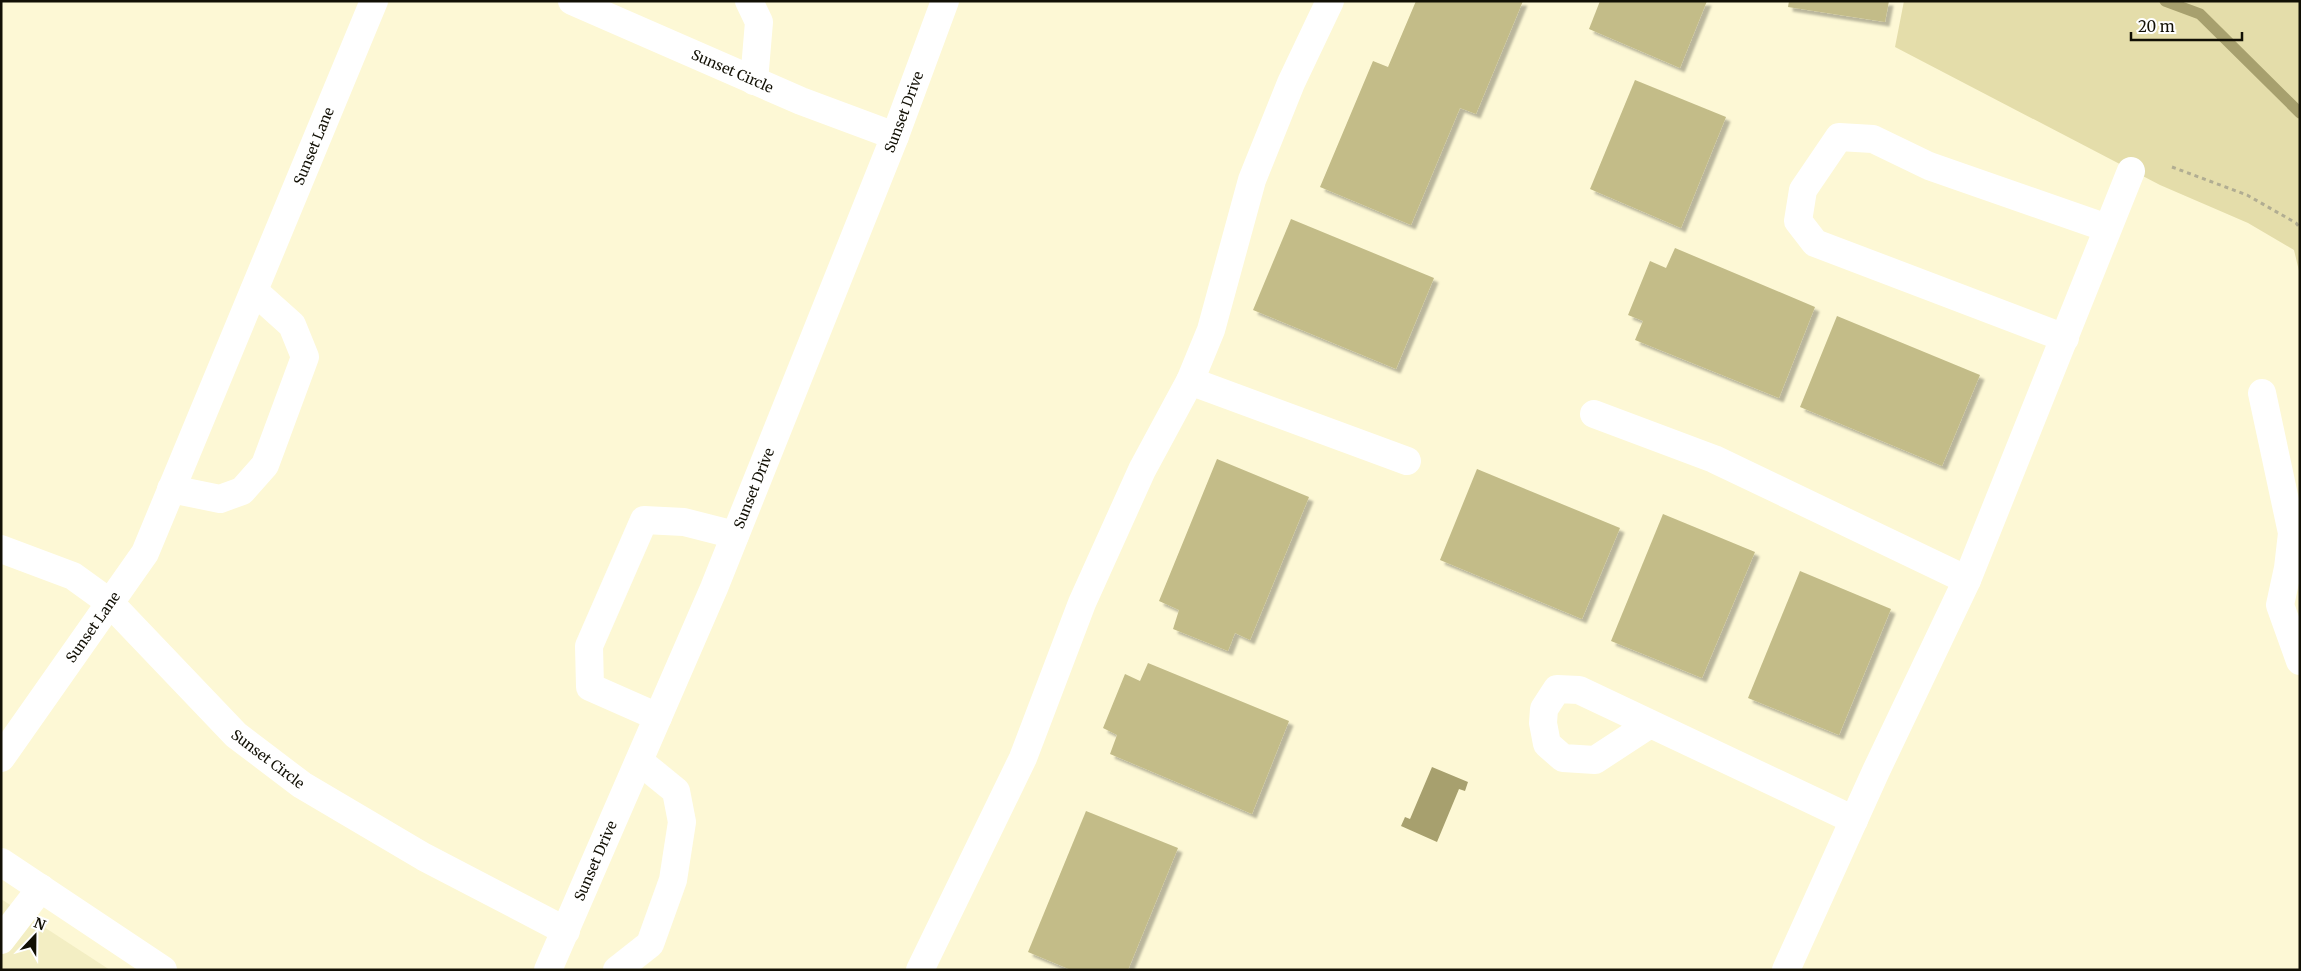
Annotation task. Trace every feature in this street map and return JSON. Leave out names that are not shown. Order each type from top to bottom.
[{"type":"street","name":"Sunset Lane","points":[[1,758],[145,553],[374,1]]},
{"type":"street","name":"Sunset Circle","points":[[572,1],[801,101],[895,136]]},
{"type":"street","points":[[749,1],[759,22],[754,81]]},
{"type":"street","name":"Sunset Drive","points":[[554,969],[566,930],[735,536],[895,136],[945,1]]},
{"type":"street","points":[[920,970],[1023,758],[1082,603],[1142,470],[1190,381],[1211,330],[1252,180],[1291,83],[1330,1]]},
{"type":"street","points":[[2065,338],[1815,243],[1798,221],[1803,190],[1839,136],[1873,139],[1929,166],[2108,228]]},
{"type":"street","points":[[1786,970],[1967,580],[2131,171]]},
{"type":"street","points":[[171,489],[220,499],[242,491],[265,465],[306,357],[292,325],[254,291]]},
{"type":"street","points":[[1190,381],[1407,461]]},
{"type":"street","points":[[2262,393],[2292,533],[2288,568],[2280,605],[2300,661]]},
{"type":"street","points":[[1594,414],[1714,460],[1967,580]]},
{"type":"street","points":[[658,717],[590,688],[589,646],[644,520],[684,522],[735,536]]},
{"type":"street","name":"Sunset Circle","points":[[1,549],[73,576],[109,602],[236,735],[302,785],[424,856],[566,930]]},
{"type":"street","points":[[1650,724],[1854,820]]},
{"type":"street","points":[[617,970],[650,944],[673,880],[682,822],[676,791],[639,762]]},
{"type":"street","points":[[1,862],[163,970]]},
{"type":"street","points":[[1,940],[40,888]]},
{"type":"path","points":[[2172,167],[2247,195],[2296,223],[2300,228]]},
{"type":"shaded area","points":[[1904,1],[2300,1],[2300,275],[2294,250],[2248,223],[2160,185],[1895,47]]},
{"type":"shaded area","points":[[1432,767],[1468,782],[1465,791],[1459,789],[1437,842],[1401,826],[1405,817],[1410,819]]},
{"type":"shaded area","points":[[1,899],[110,970],[1,970]]},
{"type":"building","points":[[1416,1],[1523,1],[1476,114],[1460,108],[1411,225],[1320,187],[1373,61],[1388,67]]},
{"type":"building","points":[[1600,1],[1707,1],[1680,68],[1589,29]]},
{"type":"building","points":[[1789,1],[1889,1],[1885,22],[1788,7]]},
{"type":"building","points":[[1635,80],[1726,117],[1681,228],[1590,189]]},
{"type":"building","points":[[1291,219],[1434,278],[1396,369],[1253,310]]},
{"type":"building","points":[[1675,248],[1815,307],[1779,398],[1635,340],[1643,321],[1628,315],[1650,261],[1666,268]]},
{"type":"building","points":[[1837,316],[1980,375],[1942,466],[1800,407]]},
{"type":"building","points":[[1217,459],[1309,497],[1250,640],[1235,633],[1228,651],[1173,629],[1179,610],[1159,601]]},
{"type":"building","points":[[1477,469],[1620,528],[1582,619],[1440,560]]},
{"type":"building","points":[[1663,514],[1755,552],[1702,678],[1611,641]]},
{"type":"building","points":[[1800,571],[1891,609],[1839,735],[1748,698]]},
{"type":"building","points":[[1148,663],[1289,721],[1252,814],[1110,754],[1117,735],[1103,728],[1125,674],[1140,681]]},
{"type":"building","points":[[1086,811],[1178,848],[1128,970],[1071,970],[1028,952]]},
{"type":"waterway","points":[[2165,1],[2200,14],[2300,113]]}]
